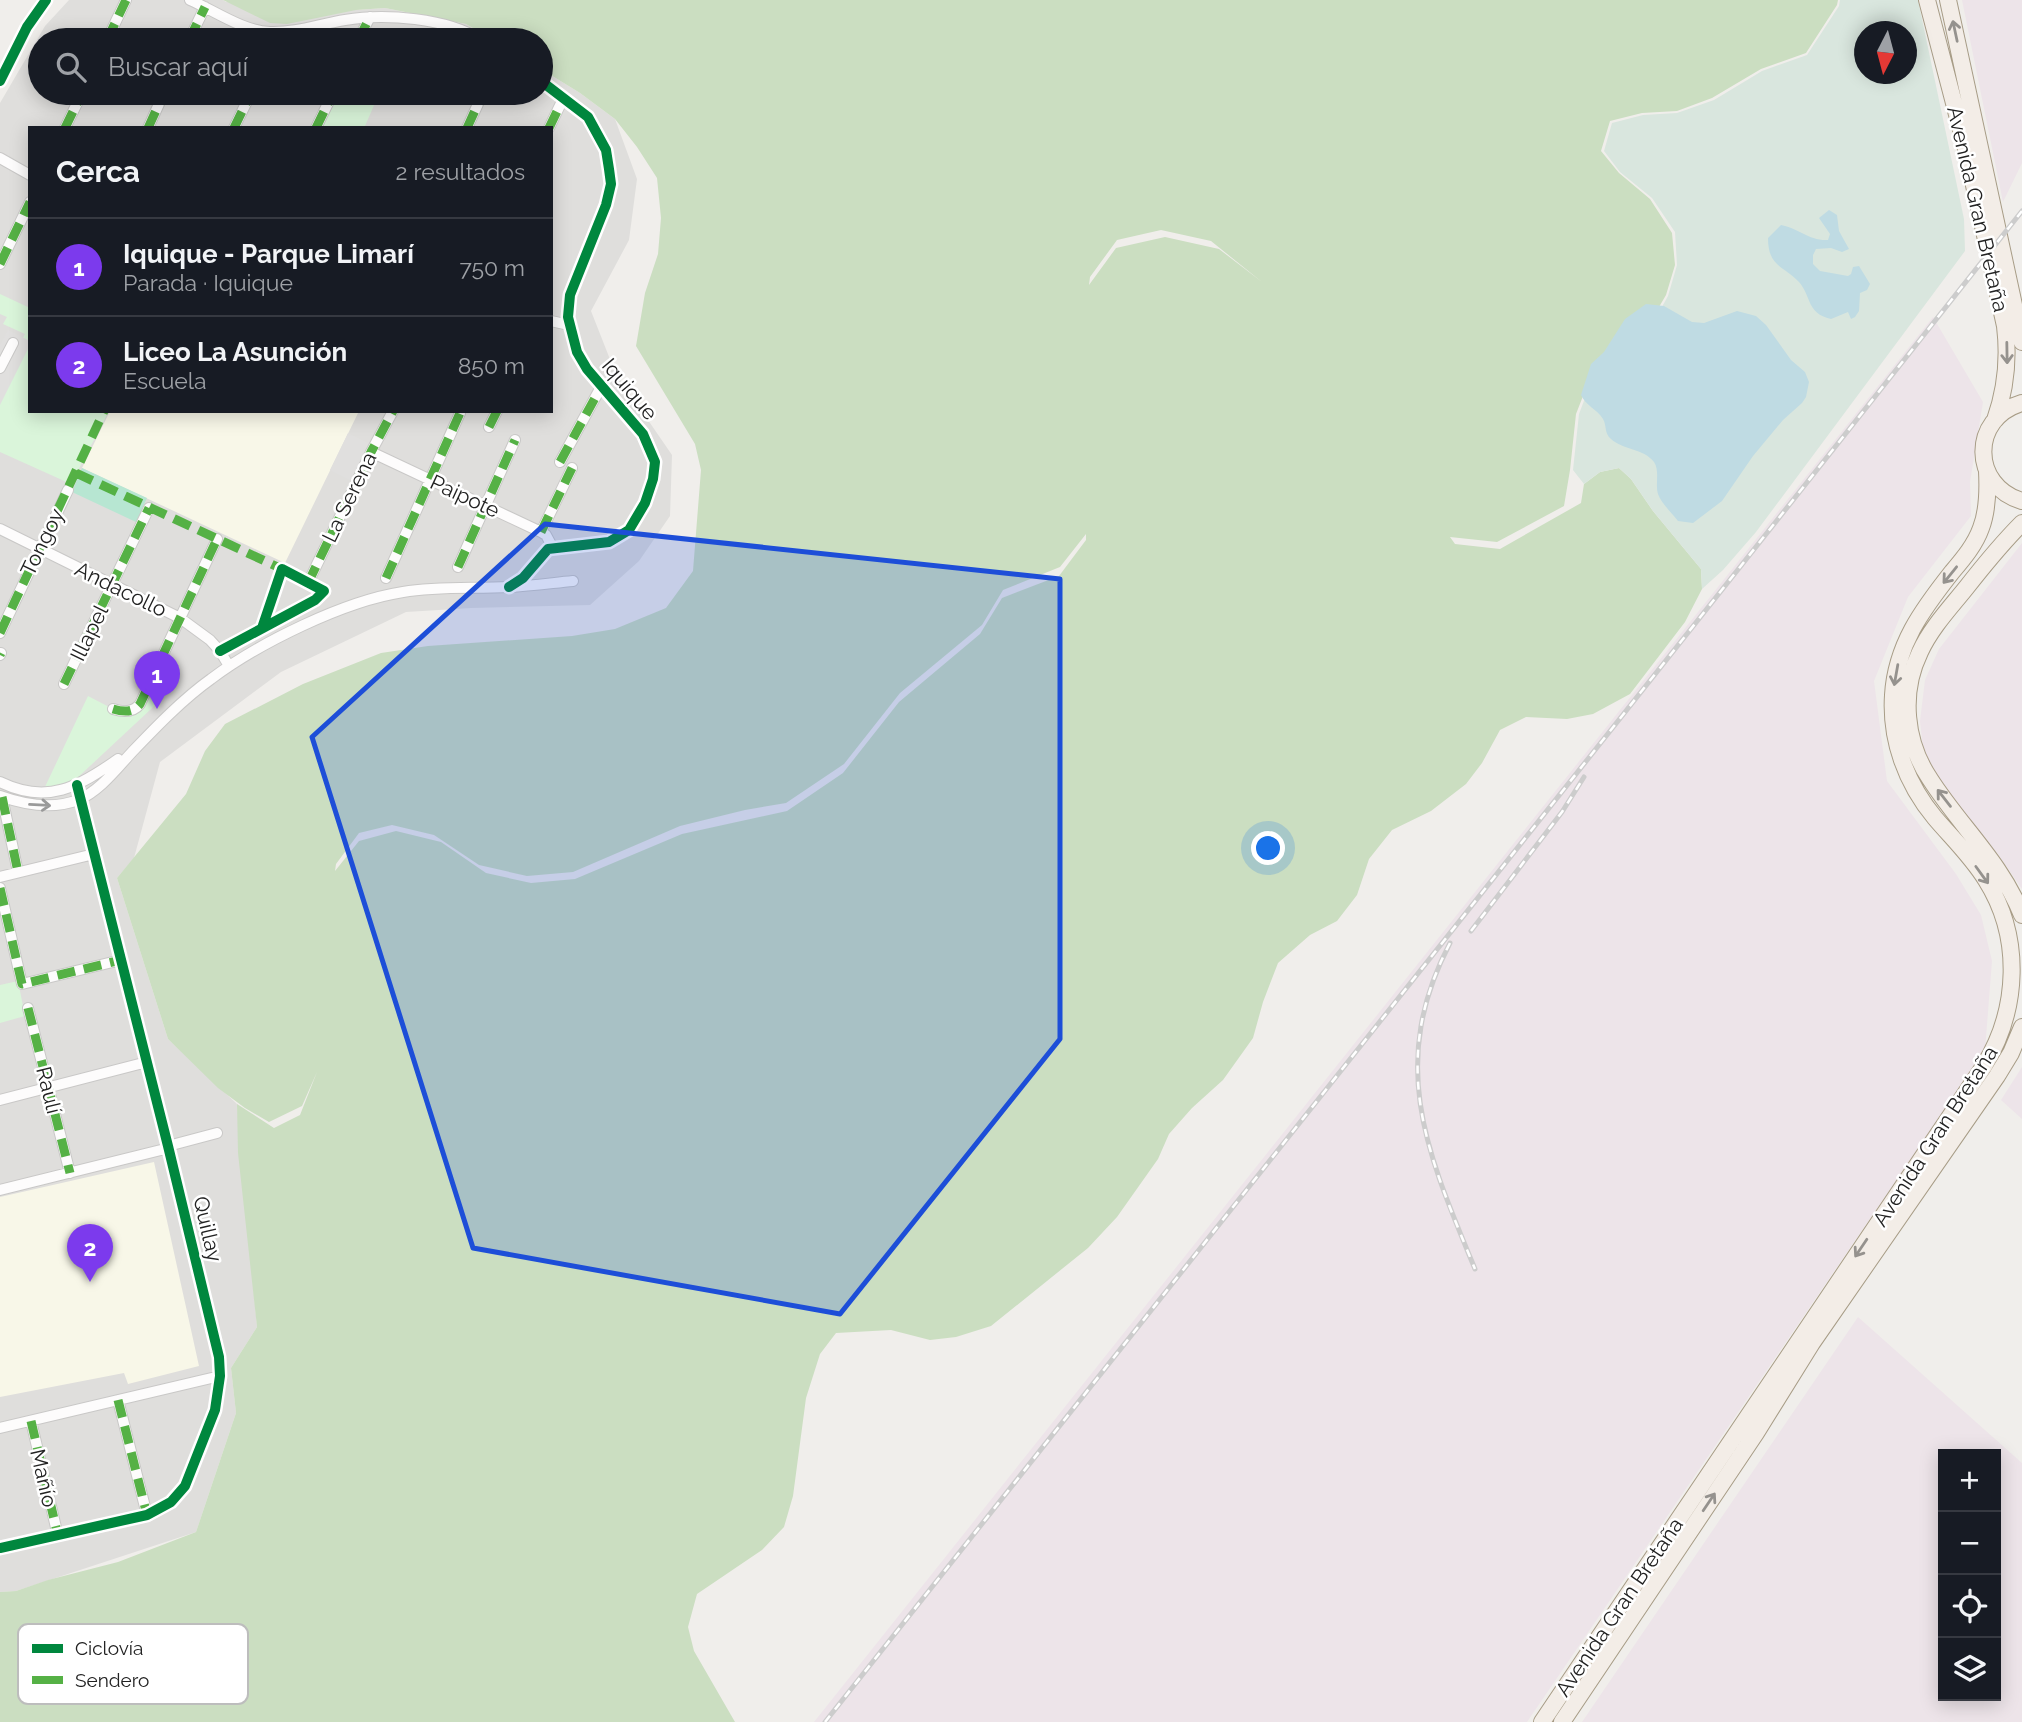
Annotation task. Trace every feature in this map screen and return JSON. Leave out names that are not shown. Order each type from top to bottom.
[{"type":"main road","name":"Avenida Gran Bretaña","points":[[1542,1722],[1984,1066],[2001,1034],[2009,1007],[2013,974],[2011,942],[2003,913],[1986,879],[1933,816],[1913,786],[1898,749],[1893,709],[1896,670],[1909,632],[1926,605],[1969,551],[1981,529],[1987,503],[1984,441],[1995,420],[2003,395],[2006,370],[2004,326],[1966,149],[1927,0]]},
{"type":"main road","name":"Avenida Gran Bretaña","points":[[1948,0],[2022,342]]},
{"type":"main road","points":[[1995,420],[2005,411],[2022,403]]},
{"type":"main road","points":[[1987,471],[1999,488],[2022,501]]},
{"type":"main road","points":[[2022,523],[1986,563],[1924,643],[1912,673],[1908,707],[1913,742],[1923,768],[1994,862],[2022,915]]},
{"type":"main road","name":"Avenida Gran Bretaña","points":[[1562,1722],[1812,1343],[2004,1065],[2022,1027]]},
{"type":"street","points":[[0,81],[27,27],[47,0]]},
{"type":"street","points":[[113,28],[126,0]]},
{"type":"street","points":[[190,0],[249,28]]},
{"type":"street","points":[[195,28],[205,6]]},
{"type":"street","points":[[364,28],[370,17]]},
{"type":"street","points":[[318,28],[370,17],[400,18],[451,28]]},
{"type":"street","name":"Iquique","points":[[553,89],[588,117],[598,132],[606,150],[611,184],[603,215],[570,295],[569,325],[577,352],[587,369],[643,434],[655,462],[653,479],[638,517],[629,530],[609,542],[553,548]]},
{"type":"street","points":[[550,126],[564,97]]},
{"type":"street","points":[[66,126],[76,105]]},
{"type":"street","points":[[149,126],[159,105]]},
{"type":"street","points":[[235,126],[245,105]]},
{"type":"street","points":[[317,126],[327,105]]},
{"type":"street","points":[[468,126],[478,105]]},
{"type":"street","points":[[0,158],[28,174]]},
{"type":"street","points":[[0,264],[28,206]]},
{"type":"street","points":[[553,321],[569,325]]},
{"type":"street","points":[[0,369],[13,343]]},
{"type":"street","points":[[560,462],[601,387]]},
{"type":"street","name":"La Serena","points":[[308,583],[392,413]]},
{"type":"street","points":[[386,579],[460,413]]},
{"type":"street","points":[[489,427],[496,413]]},
{"type":"street","points":[[458,567],[515,440]]},
{"type":"street","name":"Paipote","points":[[371,452],[541,532],[546,535],[553,548]]},
{"type":"street","points":[[541,532],[572,468]]},
{"type":"street","name":"Tongoy","points":[[0,633],[68,490]]},
{"type":"street","name":"Illapel","points":[[64,684],[149,508]]},
{"type":"street","name":"Andacollo","points":[[0,529],[180,618],[205,635],[229,666]]},
{"type":"street","points":[[113,709],[125,712],[140,704],[217,539]]},
{"type":"street","points":[[509,587],[523,578],[544,551],[553,548]]},
{"type":"street","points":[[220,651],[262,628],[321,595],[324,591],[282,569],[262,628]]},
{"type":"street","points":[[1,796],[21,803],[43,806],[61,805],[80,799],[101,783],[199,688],[229,666],[290,632],[367,600],[419,589],[509,587],[573,581]]},
{"type":"street","points":[[0,782],[19,790],[60,792],[102,770],[145,738]]},
{"type":"street","name":"Quillay","points":[[0,1548],[147,1515],[171,1502],[185,1486],[215,1410],[220,1376],[219,1357],[169,1147],[77,785]]},
{"type":"street","points":[[1,796],[18,872]]},
{"type":"street","points":[[0,877],[94,854]]},
{"type":"street","points":[[0,888],[22,984],[121,960]]},
{"type":"street","name":"Raulí","points":[[28,1008],[70,1173]]},
{"type":"street","points":[[0,1100],[148,1062]]},
{"type":"street","points":[[0,1190],[217,1133]]},
{"type":"street","points":[[0,1429],[220,1376]]},
{"type":"street","points":[[118,1400],[147,1515]]},
{"type":"street","name":"Mañío","points":[[31,1421],[58,1535]]},
{"type":"highlighted area","points":[[545,524],[1060,579],[1060,1039],[840,1314],[473,1248],[312,737]]},
{"type":"shaded area","points":[[69,0],[223,0],[356,10],[385,8],[466,24],[473,28],[44,28]]},
{"type":"shaded area","points":[[1840,0],[1918,0],[1964,219],[1965,251],[1756,532],[1723,570],[1702,589],[1701,569],[1653,511],[1631,479],[1619,468],[1600,472],[1584,484],[1573,470],[1579,414],[1594,374],[1654,321],[1668,296],[1677,265],[1675,232],[1652,198],[1620,172],[1604,151],[1612,123],[1643,115],[1677,113],[1714,100],[1762,71],[1807,55],[1839,6]]},
{"type":"shaded area","points":[[1962,0],[2022,0],[2022,163],[2003,202]]},
{"type":"shaded area","points":[[410,19],[447,28],[414,28]]},
{"type":"shaded area","points":[[28,55],[28,105],[553,105],[553,76],[615,119],[637,179],[629,240],[591,311],[615,372],[672,455],[670,516],[639,561],[590,605],[406,612],[281,672],[160,762],[134,858],[117,878],[168,1039],[237,1104],[257,1327],[231,1368],[236,1413],[196,1532],[16,1591],[0,1592],[0,103]]},
{"type":"shaded area","points":[[1933,317],[1983,402],[1970,482],[1971,516],[1908,597],[1874,681],[1887,781],[1956,874],[1981,915],[1992,961],[1985,1050],[1527,1722],[814,1722]]},
{"type":"shaded area","points":[[8,330],[28,340],[28,349],[0,405],[0,345]]},
{"type":"shaded area","points":[[109,413],[358,413],[285,563],[82,468]]},
{"type":"shaded area","points":[[348,433],[374,446],[356,483],[330,470]]},
{"type":"shaded area","points":[[2022,543],[2022,889],[1997,853],[1987,847],[1933,774],[1923,748],[1920,721],[1925,680],[1939,649]]},
{"type":"shaded area","points":[[2022,1067],[2022,1119],[2001,1100]]},
{"type":"shaded area","points":[[154,1162],[199,1366],[128,1384],[124,1373],[0,1397],[0,1197]]},
{"type":"shaded area","points":[[1858,1317],[2022,1463],[2022,1722],[1582,1722]]},
{"type":"green space","points":[[223,0],[1838,0],[1806,53],[1761,69],[1712,98],[1677,111],[1642,113],[1610,121],[1601,151],[1619,173],[1650,199],[1672,233],[1675,265],[1666,295],[1652,319],[1592,373],[1576,414],[1564,506],[1497,542],[1450,537],[1455,544],[1500,549],[1581,503],[1584,484],[1600,472],[1619,468],[1631,479],[1653,511],[1701,569],[1702,589],[1685,622],[1630,694],[1593,714],[1567,719],[1526,717],[1500,730],[1482,763],[1466,784],[1431,811],[1392,830],[1369,859],[1357,895],[1337,921],[1310,935],[1278,963],[1253,1038],[1223,1080],[1192,1108],[1169,1134],[1158,1159],[1117,1217],[1088,1248],[991,1326],[956,1337],[930,1340],[891,1330],[836,1333],[820,1354],[806,1398],[793,1496],[784,1527],[762,1550],[697,1594],[688,1627],[694,1651],[735,1722],[0,1722],[0,1592],[16,1591],[118,1562],[196,1532],[236,1413],[231,1368],[257,1327],[238,1153],[237,1104],[274,1128],[300,1115],[317,1072],[302,1106],[269,1122],[218,1088],[168,1039],[117,878],[186,794],[205,751],[225,724],[303,684],[381,653],[428,646],[572,636],[615,629],[666,608],[693,571],[701,470],[695,444],[636,346],[645,293],[658,254],[661,218],[657,178],[615,119],[553,76],[553,28],[473,28],[466,24],[385,8],[356,10],[287,24],[270,23]],"holes":[[[1161,230],[1211,241],[1262,282],[1219,249],[1165,237],[1116,248],[1089,285],[1090,277],[1117,240]],[[1086,534],[1086,540],[1059,576],[1002,598],[980,634],[899,702],[843,773],[787,811],[682,834],[575,879],[531,883],[486,873],[441,842],[396,831],[359,841],[335,871],[336,864],[359,833],[392,825],[434,835],[479,865],[527,876],[573,872],[680,826],[786,803],[844,764],[900,693],[982,625],[1003,590],[1060,567]]]},
{"type":"green space","points":[[323,105],[374,105],[365,126],[313,126]]},
{"type":"green space","points":[[0,294],[28,307],[28,413],[108,413],[71,484],[0,452],[0,383],[25,334],[3,324],[7,317],[0,314]]},
{"type":"green space","points":[[82,468],[147,498],[136,522],[72,492]]},
{"type":"green space","points":[[142,686],[165,696],[75,780],[44,789],[88,696],[113,709],[133,709]]},
{"type":"green space","points":[[18,981],[25,1016],[0,1023],[0,985]]},
{"type":"water","points":[[1829,210],[1837,215],[1839,231],[1849,249],[1842,252],[1831,248],[1816,249],[1813,264],[1820,271],[1848,276],[1853,267],[1859,266],[1870,284],[1867,290],[1860,293],[1859,311],[1851,319],[1848,312],[1831,319],[1817,313],[1799,282],[1778,265],[1769,248],[1768,238],[1781,225],[1821,240],[1828,240],[1830,234],[1819,218]]},
{"type":"water","points":[[1646,304],[1664,306],[1692,322],[1704,323],[1737,311],[1756,316],[1766,325],[1791,360],[1805,372],[1809,382],[1802,403],[1783,420],[1753,456],[1722,501],[1693,523],[1678,521],[1662,501],[1657,490],[1657,469],[1654,462],[1644,454],[1611,439],[1603,419],[1581,395],[1591,364],[1604,352],[1625,319]]},
{"type":"railway","points":[[825,1722],[2022,211]]},
{"type":"railway","points":[[1471,931],[1562,812],[1584,777]]},
{"type":"railway","points":[[1450,943],[1431,987],[1421,1029],[1418,1069],[1421,1108],[1429,1147],[1475,1269]]},
{"type":"marked path","points":[[113,28],[126,0]]},
{"type":"marked path","points":[[195,28],[205,7]]},
{"type":"marked path","points":[[364,28],[370,17]]},
{"type":"marked path","points":[[550,126],[564,97]]},
{"type":"marked path","points":[[66,126],[76,105]]},
{"type":"marked path","points":[[149,126],[159,105]]},
{"type":"marked path","points":[[235,126],[245,105]]},
{"type":"marked path","points":[[317,126],[327,105]]},
{"type":"marked path","points":[[468,126],[478,105]]},
{"type":"marked path","points":[[0,264],[28,206]]},
{"type":"marked path","points":[[560,462],[601,387]]},
{"type":"marked path","points":[[0,633],[103,413]]},
{"type":"marked path","points":[[308,583],[392,413]]},
{"type":"marked path","points":[[386,578],[460,413]]},
{"type":"marked path","points":[[489,427],[496,413]]},
{"type":"marked path","points":[[458,567],[515,440]]},
{"type":"marked path","points":[[541,532],[572,468]]},
{"type":"marked path","points":[[76,473],[282,569]]},
{"type":"marked path","points":[[64,684],[149,508]]},
{"type":"marked path","points":[[113,709],[128,711],[140,704],[217,539]]},
{"type":"marked path","points":[[2,797],[18,872]]},
{"type":"marked path","points":[[0,888],[22,984],[121,960]]},
{"type":"marked path","points":[[28,1008],[70,1173]]},
{"type":"marked path","points":[[118,1400],[147,1515]]},
{"type":"marked path","points":[[31,1421],[58,1536]]},
{"type":"cycle path","points":[[0,81],[27,27],[46,0]]},
{"type":"cycle path","points":[[509,587],[523,578],[548,549],[609,542],[629,530],[645,503],[655,462],[643,434],[587,369],[577,352],[568,317],[570,295],[606,205],[611,184],[606,150],[588,117],[553,90]]},
{"type":"cycle path","points":[[220,651],[315,600],[324,591],[282,569],[262,628]]},
{"type":"cycle path","points":[[0,1548],[147,1515],[171,1502],[185,1486],[215,1410],[220,1376],[219,1357],[168,1146],[77,785]]},
{"type":"place","name":"Iquique - Parque Limarí","points":[[157,709]]},
{"type":"place","name":"Liceo La Asunción","points":[[90,1282]]}]
